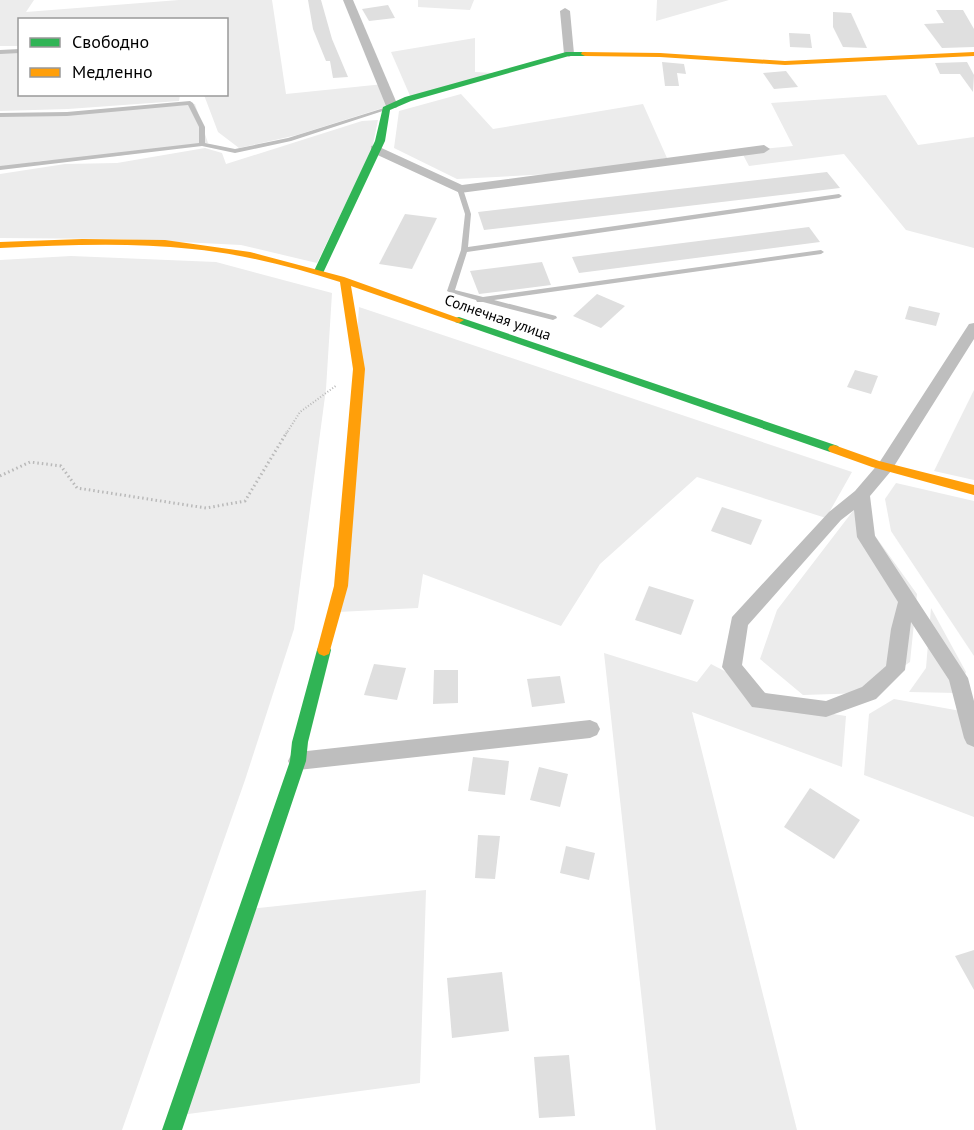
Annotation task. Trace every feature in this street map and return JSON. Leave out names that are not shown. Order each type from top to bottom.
[{"type":"street","points":[[319,271],[380,141],[389,108],[348,0]]},
{"type":"street","points":[[566,11],[569,54]]},
{"type":"street","points":[[389,108],[569,54],[660,55],[785,63],[974,54]]},
{"type":"street","points":[[375,149],[460,189],[764,149]]},
{"type":"street","name":"Солнечная улица","points":[[0,245],[108,242],[201,247],[256,255],[319,271],[345,282],[885,466],[974,490]]},
{"type":"street","points":[[172,1130],[298,761],[300,742],[341,586],[359,369],[345,282]]},
{"type":"street","points":[[908,600],[900,629],[895,670],[869,693],[826,709],[759,701],[732,667],[739,622],[835,516],[861,495],[885,466],[974,327]]},
{"type":"street","points":[[861,495],[866,537],[958,678],[974,738]]},
{"type":"street","points":[[298,761],[590,729]]},
{"type":"lane","points":[[0,52],[18,51]]},
{"type":"lane","points":[[186,96],[202,127],[202,144]]},
{"type":"lane","points":[[0,115],[67,114],[190,103]]},
{"type":"lane","points":[[0,168],[202,144],[235,151],[289,140],[389,108]]},
{"type":"lane","points":[[460,189],[468,214],[464,250],[452,291],[553,318]]},
{"type":"lane","points":[[464,250],[839,196]]},
{"type":"lane","points":[[480,300],[821,252]]},
{"type":"path","points":[[0,476],[30,462],[61,466],[77,488],[206,507],[245,501],[300,412],[359,369]]},
{"type":"shaded area","points":[[0,0],[34,0],[26,12],[179,0],[272,0],[286,94],[384,84],[392,105],[297,135],[239,148],[218,132],[204,96],[228,96],[228,18],[18,18],[18,46],[0,46]]},
{"type":"shaded area","points":[[418,0],[474,0],[470,10],[418,7]]},
{"type":"shaded area","points":[[657,0],[729,0],[656,21]]},
{"type":"shaded area","points":[[475,38],[475,72],[493,73],[411,98],[391,52]]},
{"type":"shaded area","points":[[0,53],[18,53],[18,96],[180,96],[179,101],[0,111]]},
{"type":"shaded area","points":[[461,94],[493,129],[643,104],[667,158],[570,173],[457,179],[394,148],[399,111]]},
{"type":"shaded area","points":[[886,95],[918,145],[974,137],[974,248],[906,230],[844,154],[749,166],[741,151],[793,146],[771,103]]},
{"type":"shaded area","points":[[195,104],[208,143],[117,156],[40,161],[0,168],[0,116],[63,115]]},
{"type":"shaded area","points":[[378,120],[372,149],[317,263],[241,245],[120,239],[0,238],[0,174],[65,164],[117,163],[205,148],[222,153],[226,164],[362,121]]},
{"type":"shaded area","points":[[71,256],[216,262],[332,293],[326,389],[294,629],[245,780],[122,1130],[0,1130],[0,260]]},
{"type":"shaded area","points":[[359,307],[852,472],[826,518],[697,477],[600,564],[561,626],[423,574],[418,608],[338,612]]},
{"type":"shaded area","points":[[974,390],[974,480],[934,471]]},
{"type":"shaded area","points":[[896,483],[974,501],[974,656],[891,531],[885,499]]},
{"type":"shaded area","points":[[869,490],[868,526],[917,594],[910,662],[865,693],[803,695],[760,659],[777,610]]},
{"type":"shaded area","points":[[931,608],[966,672],[957,693],[909,692],[926,668]]},
{"type":"shaded area","points":[[604,653],[697,682],[711,664],[795,708],[846,716],[842,767],[692,712],[797,1130],[656,1130]]},
{"type":"shaded area","points":[[894,699],[972,713],[974,722],[974,817],[864,775],[869,714]]},
{"type":"shaded area","points":[[426,890],[420,1083],[173,1116],[239,910]]},
{"type":"building","points":[[308,0],[321,0],[332,39],[348,77],[333,78],[330,61],[326,61],[313,29]]},
{"type":"building","points":[[388,5],[395,18],[369,21],[362,9]]},
{"type":"building","points":[[936,10],[963,10],[974,29],[974,47],[942,48],[924,24],[944,23]]},
{"type":"building","points":[[833,12],[851,13],[867,48],[843,47],[833,27]]},
{"type":"building","points":[[789,33],[810,34],[812,48],[790,47]]},
{"type":"building","points":[[662,62],[684,64],[686,74],[677,73],[679,86],[665,86]]},
{"type":"building","points":[[967,62],[974,75],[973,92],[960,74],[940,74],[935,63]]},
{"type":"building","points":[[786,71],[798,87],[774,89],[763,73]]},
{"type":"building","points":[[827,172],[840,188],[484,230],[478,212]]},
{"type":"building","points":[[405,214],[437,218],[412,269],[379,264]]},
{"type":"building","points":[[809,227],[820,242],[579,273],[572,257]]},
{"type":"building","points":[[542,262],[551,285],[479,294],[470,271]]},
{"type":"building","points":[[597,294],[625,306],[601,328],[573,316]]},
{"type":"building","points":[[909,306],[940,313],[936,326],[905,319]]},
{"type":"building","points":[[855,370],[878,376],[871,394],[847,387]]},
{"type":"building","points":[[722,507],[762,520],[751,545],[711,531]]},
{"type":"building","points":[[649,586],[694,600],[681,635],[635,620]]},
{"type":"building","points":[[374,664],[406,668],[397,700],[364,695]]},
{"type":"building","points":[[434,670],[458,670],[458,703],[433,704]]},
{"type":"building","points":[[560,676],[565,703],[532,707],[527,679]]},
{"type":"building","points":[[473,757],[509,761],[505,795],[468,791]]},
{"type":"building","points":[[539,767],[568,774],[560,807],[530,800]]},
{"type":"building","points":[[810,788],[860,820],[834,859],[784,827]]},
{"type":"building","points":[[478,835],[500,836],[495,879],[475,878]]},
{"type":"building","points":[[566,846],[595,853],[589,880],[560,873]]},
{"type":"building","points":[[974,950],[974,990],[955,956]]},
{"type":"building","points":[[502,972],[509,1031],[452,1038],[447,978]]},
{"type":"building","points":[[569,1055],[575,1116],[539,1118],[534,1057]]},
{"type":"traffic: fast","points":[[319,271],[380,141],[386,109],[408,99],[569,54],[585,54]]},
{"type":"traffic: fast","points":[[459,320],[834,449]]},
{"type":"traffic: fast","points":[[172,1130],[298,761],[300,742],[324,650]]},
{"type":"traffic: slow","points":[[585,54],[660,55],[785,63],[974,54]]},
{"type":"traffic: slow","points":[[0,245],[137,242],[219,249],[311,270],[459,320]]},
{"type":"traffic: slow","points":[[324,650],[341,586],[359,369],[345,282]]},
{"type":"traffic: slow","points":[[834,449],[876,464],[974,490]]}]
